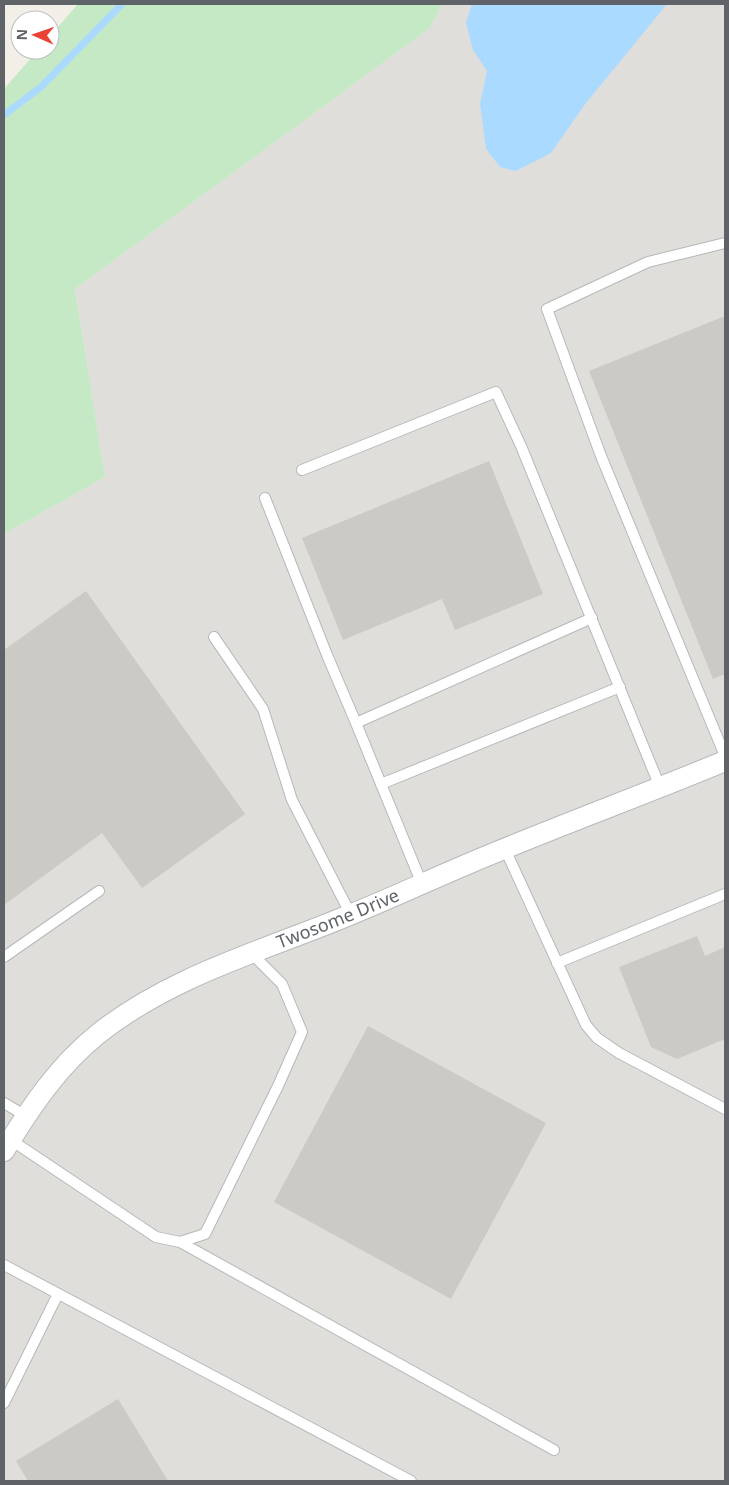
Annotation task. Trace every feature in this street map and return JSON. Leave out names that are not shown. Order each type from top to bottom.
[{"type":"street","name":"Twosome Drive","points":[[7,1146],[36,1101],[64,1065],[98,1034],[136,1008],[179,985],[251,953],[725,761]]},
{"type":"lane","points":[[725,243],[648,262],[547,309],[601,456],[725,756]]},
{"type":"lane","points":[[302,470],[496,392],[521,446],[660,787]]},
{"type":"lane","points":[[265,498],[327,655],[422,884]]},
{"type":"lane","points":[[356,723],[592,618]]},
{"type":"lane","points":[[214,637],[263,709],[292,800],[351,914]]},
{"type":"lane","points":[[381,784],[620,686]]},
{"type":"lane","points":[[505,849],[586,1025],[597,1038],[619,1053],[725,1109]]},
{"type":"lane","points":[[4,958],[99,891]]},
{"type":"lane","points":[[557,963],[725,894]]},
{"type":"lane","points":[[180,1242],[206,1234],[278,1086],[302,1032],[282,984],[251,953]]},
{"type":"lane","points":[[4,1103],[26,1116]]},
{"type":"lane","points":[[7,1146],[156,1236],[180,1242],[554,1450]]},
{"type":"lane","points":[[4,1265],[411,1481]]},
{"type":"lane","points":[[4,1403],[58,1294]]},
{"type":"shaded area","points":[[442,4],[725,4],[725,1481],[4,1481],[4,534],[105,477],[75,289],[430,28]]},
{"type":"green space","points":[[78,4],[442,4],[430,28],[75,289],[105,477],[4,534],[4,89],[29,60],[60,60],[60,25]]},
{"type":"water","points":[[472,4],[667,4],[586,103],[551,153],[516,171],[500,167],[486,149],[480,104],[487,71],[473,50],[466,23]]},
{"type":"building","points":[[725,316],[725,674],[713,679],[589,371]]},
{"type":"building","points":[[489,461],[543,594],[455,630],[442,599],[343,640],[302,538]]},
{"type":"building","points":[[86,591],[245,814],[142,888],[102,833],[4,905],[4,650]]},
{"type":"building","points":[[697,936],[705,956],[725,947],[725,1039],[677,1059],[651,1047],[619,967]]},
{"type":"building","points":[[368,1026],[546,1123],[451,1299],[274,1202]]},
{"type":"building","points":[[118,1399],[168,1481],[28,1481],[16,1461]]},
{"type":"waterway","points":[[4,115],[41,87],[122,4]]}]
